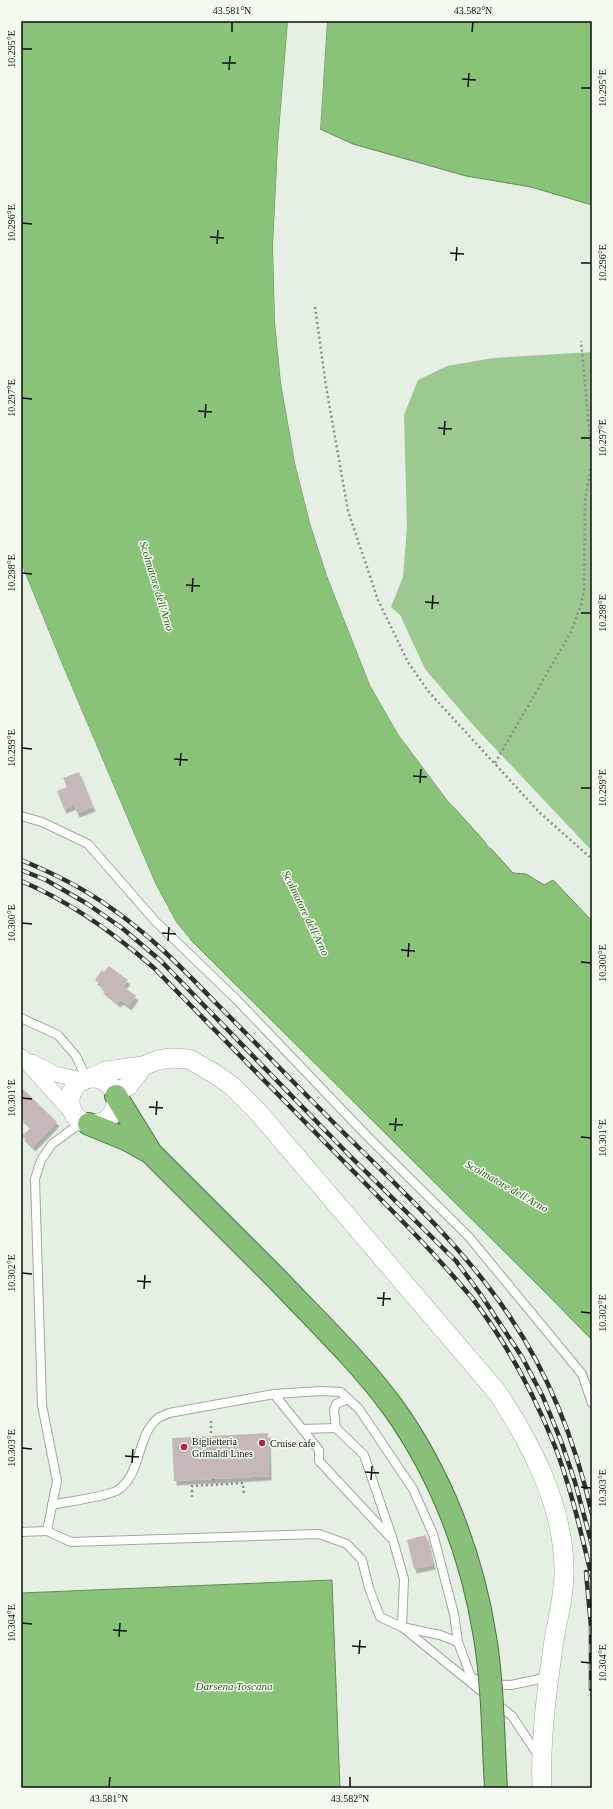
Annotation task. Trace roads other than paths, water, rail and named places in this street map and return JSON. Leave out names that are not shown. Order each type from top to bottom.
[{"type":"highway","points":[[116,1095],[151,1153],[274,1276],[348,1354],[392,1406],[420,1451],[446,1502],[471,1570],[485,1638],[496,1788]]},
{"type":"highway","points":[[82,1121],[128,1140],[151,1153]]},
{"type":"street","points":[[21,1056],[55,1074],[107,1082],[116,1095],[116,1104],[110,1117],[96,1124],[82,1121],[21,1056]]},
{"type":"street","points":[[82,1121],[70,1105],[70,1098],[76,1085],[106,1071],[143,1066],[158,1060],[171,1058],[189,1060],[215,1074],[232,1086],[253,1106],[497,1392],[519,1425],[545,1481],[560,1528],[564,1568],[563,1592],[549,1677],[541,1759],[542,1788]]},
{"type":"street","points":[[116,1095],[129,1085],[143,1066]]},
{"type":"lane","points":[[21,816],[42,822],[88,844],[156,922],[237,1000],[367,1136],[469,1237],[582,1374],[592,1403]]},
{"type":"lane","points":[[21,1018],[58,1035],[76,1056],[87,1079]]},
{"type":"lane","points":[[47,1531],[57,1481],[42,1405],[35,1179],[41,1160],[52,1144],[82,1121]]},
{"type":"lane","points":[[52,1505],[118,1491],[127,1482],[133,1472],[150,1428],[159,1418],[169,1414],[274,1394],[321,1391],[341,1392],[359,1409],[414,1489],[432,1534],[454,1614],[458,1642],[471,1677],[486,1684],[511,1685],[549,1677]]},
{"type":"lane","points":[[274,1394],[319,1450],[319,1461],[393,1540]]},
{"type":"lane","points":[[348,1399],[336,1404],[334,1410],[336,1428],[364,1455],[393,1540],[404,1579],[402,1628]]},
{"type":"lane","points":[[302,1429],[336,1428]]},
{"type":"lane","points":[[21,1532],[47,1531],[71,1542],[319,1534],[347,1544],[362,1560],[369,1588],[380,1617],[402,1628],[512,1716],[541,1759]]},
{"type":"lane","points":[[402,1628],[440,1635],[458,1642]]},
{"type":"water","name":"Scolmatore dell'Arno","points":[[21,21],[288,21],[278,144],[273,246],[275,323],[281,383],[295,463],[310,523],[327,576],[370,685],[398,734],[448,801],[513,873],[526,874],[544,885],[553,880],[592,921],[592,1340],[190,939],[176,922],[155,883],[21,563]]},
{"type":"water","points":[[327,21],[592,21],[592,205],[531,187],[466,176],[353,144],[320,129]]},
{"type":"water","name":"Darsena Toscana","points":[[332,1580],[340,1788],[21,1788],[21,1593]]},
{"type":"railway","points":[[21,860],[45,870],[90,894],[125,918],[165,952],[425,1214],[470,1263],[510,1317],[549,1387],[570,1437],[586,1488],[592,1514]]},
{"type":"railway","points":[[21,870],[46,880],[86,903],[122,928],[160,960],[350,1156],[456,1261],[481,1295],[522,1357],[543,1397],[561,1441],[575,1482],[592,1545]]},
{"type":"railway","points":[[21,881],[39,889],[91,919],[154,968],[409,1228],[472,1298],[496,1332],[518,1368],[546,1425],[571,1493],[592,1578]]},
{"type":"railway","points":[[586,1572],[591,1626],[591,1689]]},
{"type":"place","name":"Cruise cafe","points":[[262,1443]]},
{"type":"place","name":"Biglietteria Grimaldi Lines","points":[[184,1447]]}]
